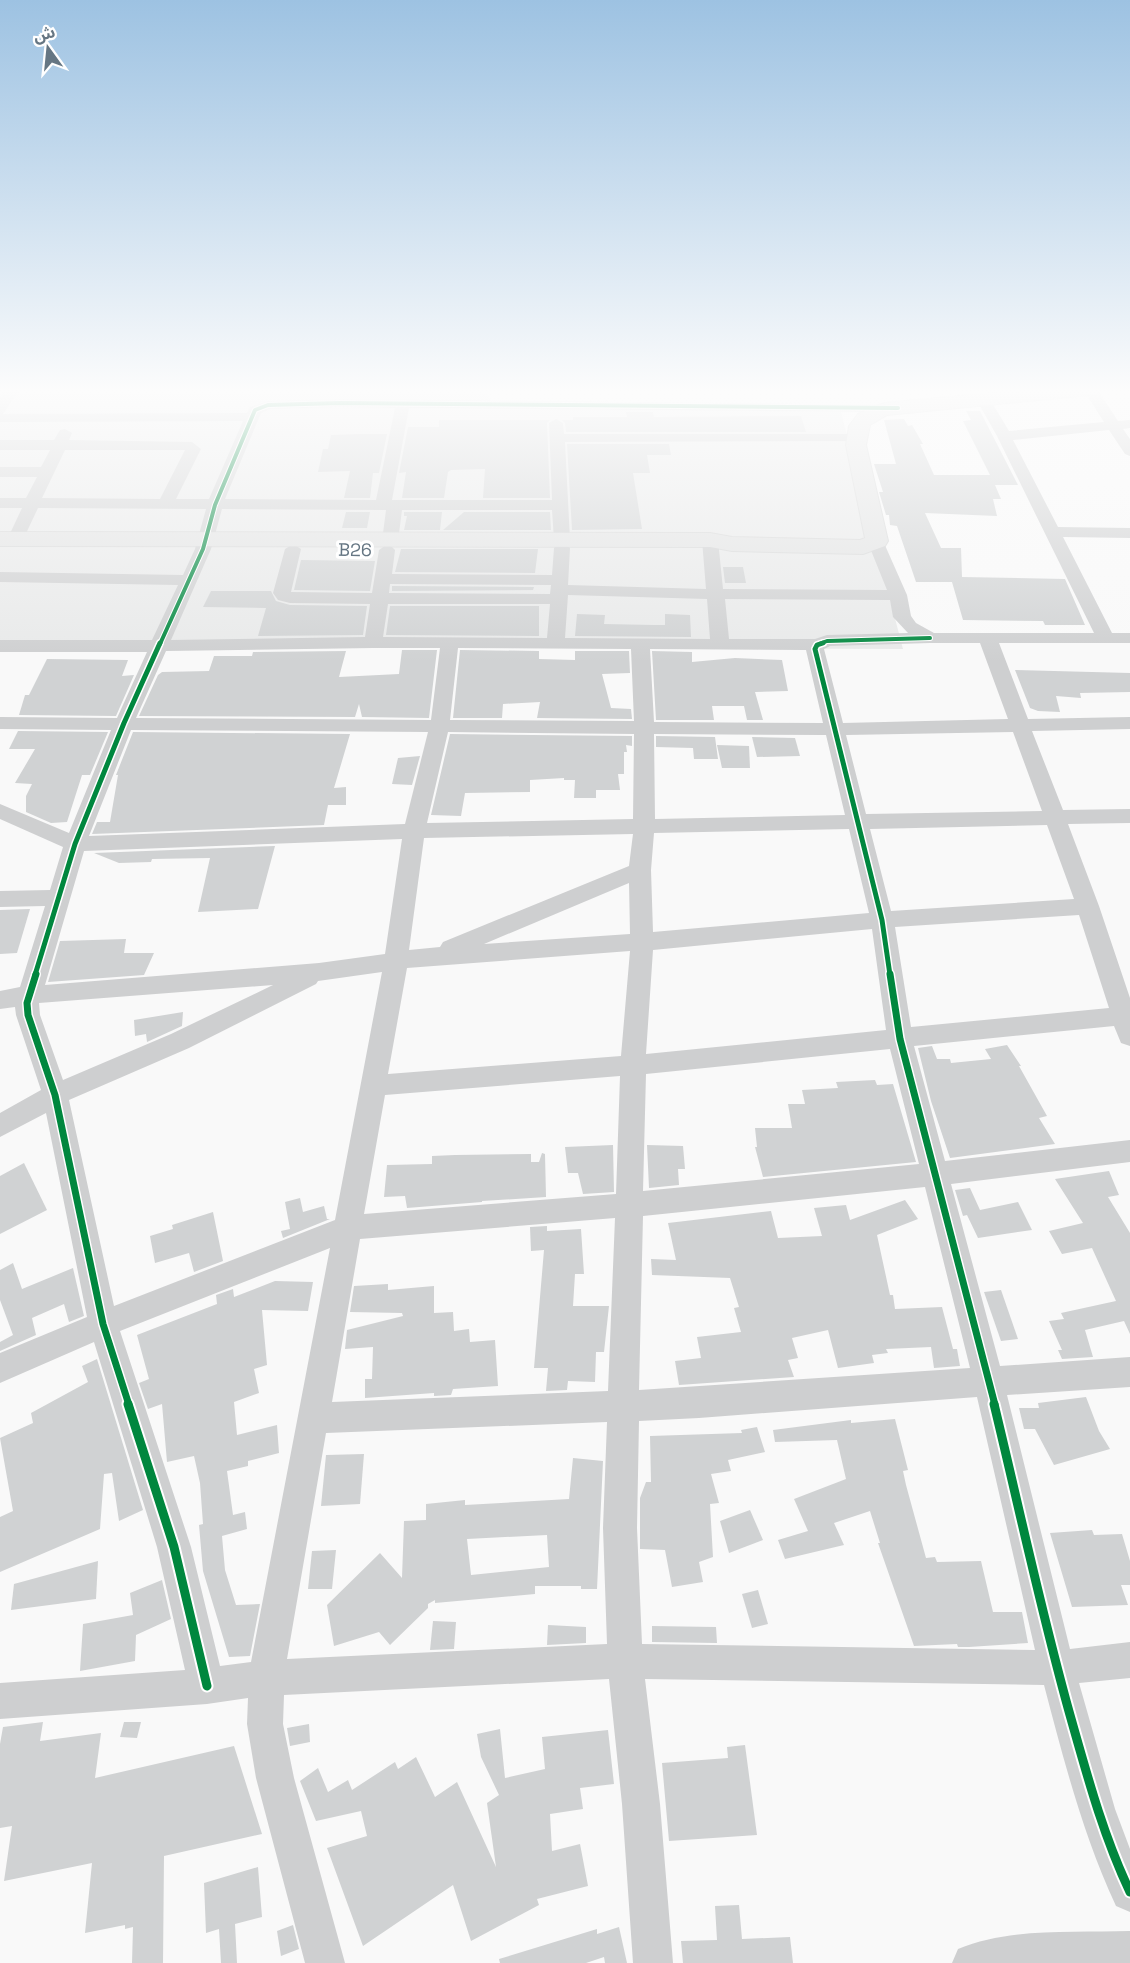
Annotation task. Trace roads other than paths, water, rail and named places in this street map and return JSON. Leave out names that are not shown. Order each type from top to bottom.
[{"type":"highway","points":[[867,481],[876,543]]},
{"type":"highway","name":"B26","points":[[5,542],[389,546]]},
{"type":"highway","name":"B26","points":[[205,544],[293,549],[562,544],[857,547],[876,543]]},
{"type":"street","points":[[5,542],[32,503],[42,481]]},
{"type":"street","points":[[165,505],[177,481]]},
{"type":"street","points":[[207,1686],[174,1547],[103,1324],[55,1095],[28,1015],[27,1003],[75,844],[124,723],[205,544],[215,505],[226,481]]},
{"type":"street","points":[[373,642],[389,546],[389,505],[393,481]]},
{"type":"street","points":[[556,641],[562,544],[560,481]]},
{"type":"street","points":[[1026,481],[1105,637]]},
{"type":"street","points":[[0,503],[560,505]]},
{"type":"street","points":[[1052,532],[1130,532]]},
{"type":"street","points":[[876,543],[897,595],[902,616],[910,627],[930,638]]},
{"type":"street","points":[[717,544],[713,594],[720,644]]},
{"type":"street","points":[[293,549],[282,592],[284,596],[290,598],[379,600],[559,590]]},
{"type":"street","points":[[0,578],[190,580]]},
{"type":"street","points":[[384,579],[559,590],[897,595]]},
{"type":"street","points":[[373,1086],[633,1065],[900,1039],[1128,1023],[1088,906],[987,637]]},
{"type":"street","points":[[0,646],[450,641],[817,645],[827,641],[930,638],[1130,638]]},
{"type":"street","points":[[318,1961],[275,1778],[265,1724],[266,1677],[315,1418],[396,961],[414,831],[440,725],[450,641]]},
{"type":"street","points":[[640,643],[644,727],[644,826],[640,870],[642,942],[633,1065],[620,1528],[625,1661],[641,1804],[653,1963]]},
{"type":"street","points":[[817,645],[815,649],[882,920],[900,1039],[989,1382],[1057,1668],[1096,1809],[1116,1863],[1130,1892]]},
{"type":"street","points":[[0,723],[836,729],[1130,723]]},
{"type":"street","points":[[0,811],[75,844],[414,831],[1130,816]]},
{"type":"street","points":[[431,956],[640,870]]},
{"type":"street","points":[[0,899],[57,898]]},
{"type":"street","points":[[0,1000],[30,995],[319,972],[431,956],[642,942],[882,920],[1088,906]]},
{"type":"street","points":[[0,1126],[55,1095],[180,1041],[319,972]]},
{"type":"street","points":[[0,1368],[103,1324],[347,1228],[628,1205],[935,1174],[1130,1151]]},
{"type":"street","points":[[315,1418],[710,1402],[1130,1372]]},
{"type":"street","points":[[0,1701],[207,1686],[266,1677],[625,1661],[1057,1668],[1130,1660]]},
{"type":"street","points":[[972,1963],[1012,1954],[1121,1955]]}]
